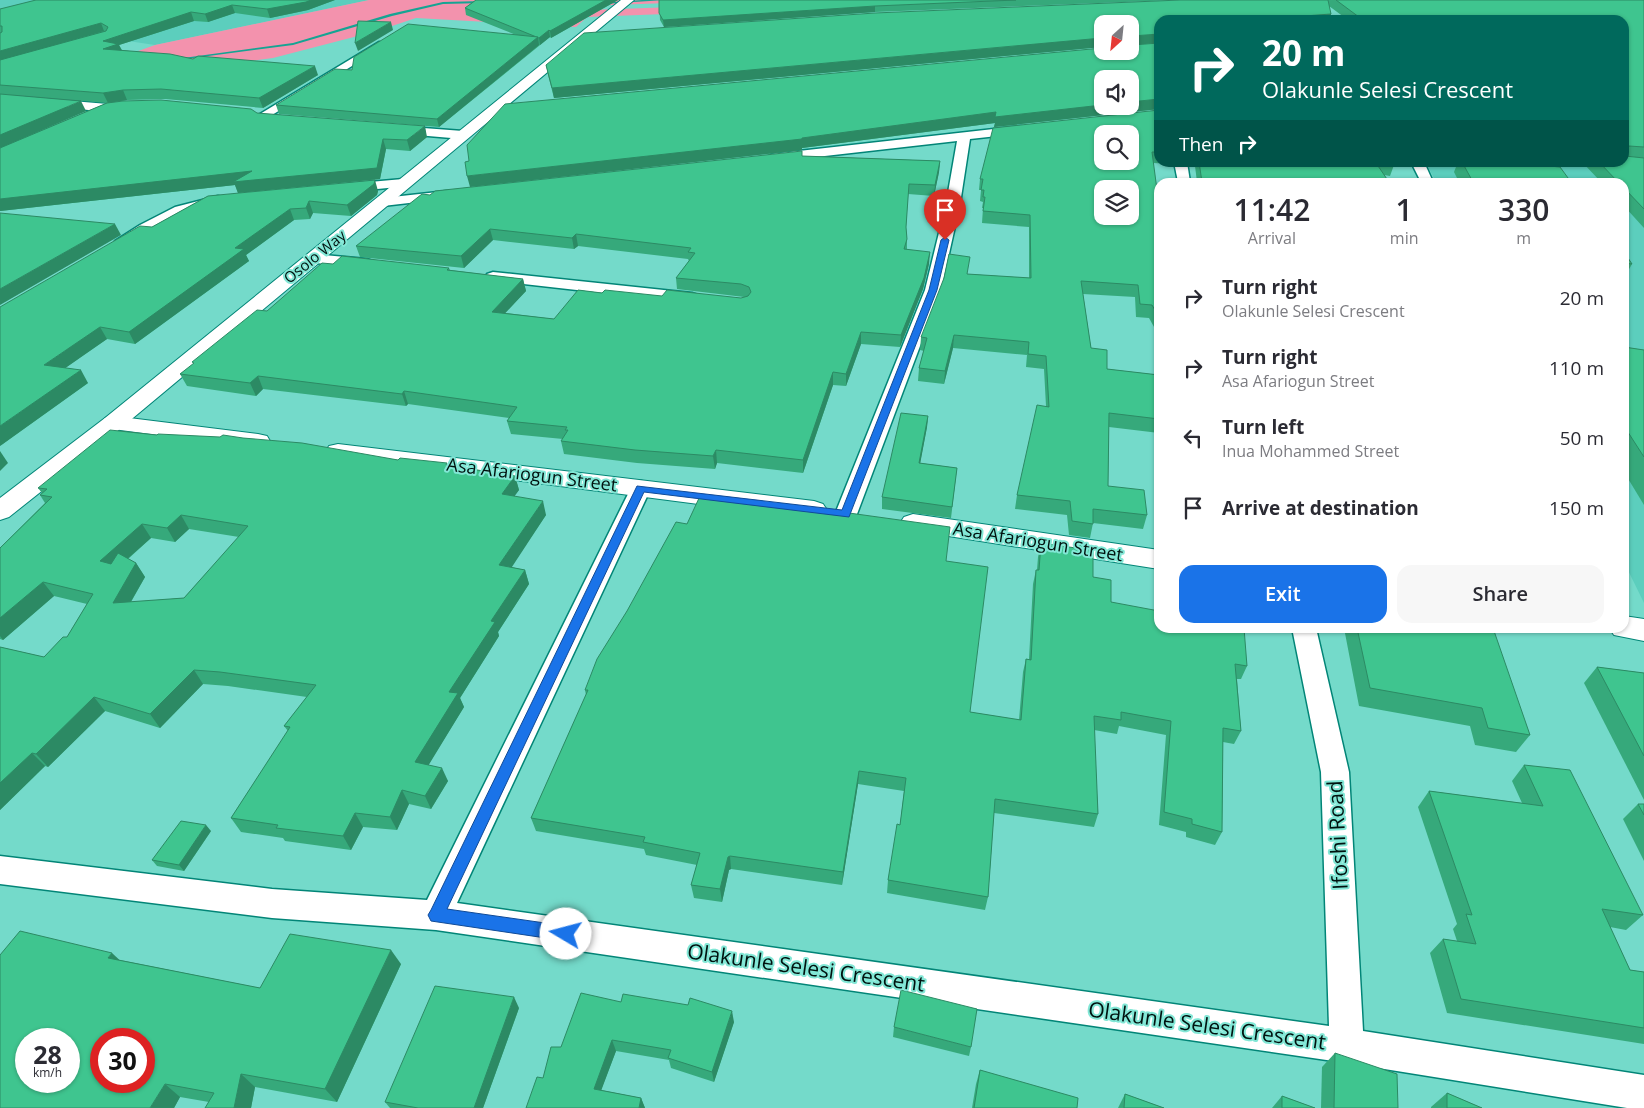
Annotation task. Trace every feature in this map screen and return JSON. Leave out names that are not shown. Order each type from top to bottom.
[{"type":"main road","name":"Osolo Way","points":[[0,511],[113,423],[628,0]]},
{"type":"main road","points":[[113,423],[280,444]]},
{"type":"main road","name":"Asa Afariogun Street","points":[[319,449],[855,515]]},
{"type":"main road","name":"Asa Afariogun Street","points":[[894,521],[1154,559]]},
{"type":"street","points":[[581,38],[601,37]]},
{"type":"street","points":[[296,121],[263,118],[258,114],[390,38]]},
{"type":"street","points":[[0,98],[108,108],[121,106]]},
{"type":"street","points":[[81,120],[108,108]]},
{"type":"street","points":[[494,110],[513,108]]},
{"type":"street","points":[[385,129],[464,135]]},
{"type":"street","points":[[757,160],[1032,129]]},
{"type":"street","points":[[855,515],[933,290],[953,204],[964,137]]},
{"type":"street","points":[[336,189],[403,183]]},
{"type":"street","points":[[384,202],[462,194]]},
{"type":"street","points":[[109,249],[175,212],[192,205],[231,199]]},
{"type":"street","points":[[313,258],[381,266]]},
{"type":"street","points":[[479,276],[703,299]]},
{"type":"street","points":[[436,915],[641,488]]},
{"type":"street","name":"Ifoshi Road","points":[[1305,633],[1335,772],[1347,1046]]},
{"type":"street","name":"Olakunle Selesi Crescent","points":[[0,870],[280,906],[366,913],[436,915],[1347,1046],[1644,1093]]},
{"type":"shaded area","points":[[0,0],[369,0],[155,45],[0,22]]},
{"type":"shaded area","points":[[369,0],[754,0],[583,6],[590,10],[874,0],[824,8],[587,17],[576,27],[416,18],[377,31],[273,58],[134,76],[67,107],[13,96],[155,45]]},
{"type":"shaded area","points":[[1644,0],[1644,603],[1629,572],[1629,178],[1434,178],[1428,167],[1629,167],[1629,15]]},
{"type":"building","points":[[36,0],[311,0],[267,9],[232,5],[205,14],[191,12],[103,41],[118,44],[103,49],[170,54],[193,59],[198,56],[315,66],[259,98],[161,89],[123,90],[103,93],[0,85],[0,60],[106,31],[108,27],[101,23],[0,51],[2,26],[0,26],[0,9]]},
{"type":"building","points":[[476,0],[606,0],[549,30],[539,38],[465,8]]},
{"type":"building","points":[[659,0],[1016,0],[875,6],[663,20],[659,13]]},
{"type":"building","points":[[1180,0],[1328,0],[1331,14],[1154,15],[1154,34],[1139,35],[1139,15],[1094,15],[1094,39],[552,88],[546,65],[584,33],[875,13]]},
{"type":"building","points":[[1336,0],[1644,0],[1644,147],[1629,146],[1629,15],[1356,15]]},
{"type":"building","points":[[358,21],[391,22],[355,43]]},
{"type":"building","points":[[408,24],[538,37],[437,119],[276,105],[335,69],[352,70],[354,57]]},
{"type":"building","points":[[1154,43],[1154,100],[1139,101],[1139,70],[1094,70],[1094,106],[995,117],[996,112],[802,139],[467,176],[465,162],[469,161],[467,145],[505,104],[1094,49],[1094,60],[1139,60],[1139,44]]},
{"type":"building","points":[[0,94],[81,101],[0,135]]},
{"type":"building","points":[[161,100],[251,109],[257,113],[425,126],[407,140],[383,139],[377,168],[233,182],[252,171],[0,199],[0,148],[107,103]]},
{"type":"building","points":[[1154,111],[1154,152],[1152,152],[1155,178],[1154,308],[1152,305],[1140,304],[1138,285],[1081,281],[1091,348],[1107,350],[1107,369],[1154,374],[1154,418],[1109,413],[1108,486],[1144,490],[1147,515],[1093,509],[1093,524],[1072,521],[1070,501],[1017,495],[1037,405],[1049,407],[1046,356],[1028,354],[1029,342],[954,335],[945,371],[919,368],[927,338],[921,337],[944,278],[949,254],[970,257],[967,274],[1031,278],[1030,215],[983,211],[985,197],[983,197],[984,190],[981,190],[983,179],[980,179],[993,128],[1113,115],[1139,115],[1139,112]]},
{"type":"building","points":[[802,151],[802,156],[940,161],[935,185],[909,184],[907,239],[904,249],[930,252],[924,278],[901,335],[861,332],[846,374],[833,372],[803,460],[716,450],[713,456],[635,450],[561,441],[568,430],[565,430],[567,427],[507,421],[517,407],[404,391],[402,394],[258,376],[250,383],[180,374],[194,363],[192,362],[257,310],[267,311],[322,263],[333,264],[342,256],[449,268],[447,270],[523,279],[492,312],[554,319],[578,290],[602,293],[605,290],[662,296],[667,290],[741,298],[748,296],[751,292],[749,287],[741,284],[676,278],[695,253],[688,252],[691,248],[576,234],[572,238],[490,229],[461,256],[356,246],[422,194],[430,195],[435,191]]},
{"type":"building","points":[[1629,156],[1644,158],[1644,209],[1629,193],[1629,178],[1614,178],[1604,167],[1629,167]]},
{"type":"building","points":[[1200,167],[1379,167],[1386,178],[1201,178]]},
{"type":"building","points":[[1465,167],[1560,167],[1568,178],[1471,178]]},
{"type":"building","points":[[375,180],[374,184],[347,205],[309,201],[306,208],[290,209],[235,248],[244,249],[129,332],[100,327],[44,365],[81,370],[0,426],[0,307],[140,226],[152,227],[208,196]]},
{"type":"building","points":[[0,213],[115,224],[0,289]]},
{"type":"building","points":[[1629,348],[1644,350],[1644,457],[1629,434]]},
{"type":"building","points":[[901,413],[928,416],[919,463],[957,468],[952,507],[882,497]]},
{"type":"building","points":[[110,430],[157,435],[220,437],[223,435],[302,443],[398,460],[400,458],[447,463],[446,465],[515,476],[502,494],[543,501],[499,565],[525,570],[491,621],[495,622],[449,692],[458,693],[415,762],[442,768],[425,796],[402,790],[390,817],[355,813],[343,836],[276,828],[278,825],[231,818],[290,727],[284,726],[316,685],[194,670],[150,714],[94,697],[36,754],[32,753],[0,783],[0,647],[44,657],[63,637],[67,637],[93,594],[43,582],[0,618],[0,548],[52,497],[40,495],[47,489],[38,488]],"holes":[[[181,515],[248,526],[184,598],[113,603],[136,563],[118,553],[111,564],[100,561],[142,524],[167,528]]]},
{"type":"building","points":[[700,496],[776,506],[777,503],[950,527],[946,561],[988,567],[970,712],[1021,720],[1026,659],[1031,660],[1036,570],[1039,570],[1041,543],[1076,548],[1075,545],[1093,547],[1093,577],[1111,580],[1111,602],[1154,610],[1154,633],[1244,633],[1247,666],[1235,664],[1241,731],[1223,728],[1222,832],[1192,824],[1192,819],[1164,812],[1171,721],[1121,712],[1121,720],[1094,716],[1098,814],[995,799],[988,897],[888,880],[897,824],[900,825],[906,778],[859,771],[843,872],[730,856],[728,857],[720,889],[691,885],[700,853],[643,842],[645,837],[531,818],[588,690],[585,690],[597,659],[627,611],[676,522],[687,524]]},
{"type":"building","points":[[1358,633],[1495,633],[1530,735],[1488,728],[1482,708],[1370,688]]},
{"type":"building","points":[[1597,667],[1644,673],[1644,756]]},
{"type":"building","points":[[1524,765],[1570,770],[1643,915],[1602,909],[1630,970],[1644,972],[1644,1028],[1461,999],[1443,939],[1476,944],[1466,914],[1472,915],[1429,791],[1543,806]]},
{"type":"building","points":[[1638,804],[1644,804],[1644,815]]},
{"type":"building","points":[[181,821],[206,825],[179,865],[152,860]]},
{"type":"building","points":[[20,931],[112,953],[108,958],[260,988],[290,934],[391,950],[325,1089],[241,1074],[234,1108],[205,1108],[214,1093],[165,1084],[150,1108],[0,1108],[0,955]]},
{"type":"building","points":[[435,986],[514,997],[474,1108],[418,1108],[385,1102]]},
{"type":"building","points":[[901,990],[977,1009],[971,1047],[894,1027]]},
{"type":"building","points":[[581,993],[621,1002],[623,994],[688,1005],[690,998],[732,1011],[712,1072],[668,1058],[671,1050],[612,1040],[594,1089],[641,1098],[639,1108],[526,1108],[537,1077],[543,1078],[551,1047],[561,1047]]},
{"type":"building","points":[[1335,1053],[1397,1074],[1398,1108],[1334,1108]]},
{"type":"building","points":[[980,1070],[1078,1098],[1077,1108],[974,1108]]},
{"type":"building","points":[[1447,1093],[1482,1108],[1447,1108]]},
{"type":"building","points":[[1125,1094],[1164,1108],[1124,1108]]},
{"type":"building","points":[[1282,1096],[1315,1108],[1282,1108]]},
{"type":"waterway","points":[[603,3],[663,0]]},
{"type":"waterway","points":[[178,59],[293,44],[391,15],[443,3],[483,2]]},
{"type":"route","points":[[566,934],[436,915],[641,488],[846,514],[933,290],[945,240]]}]
